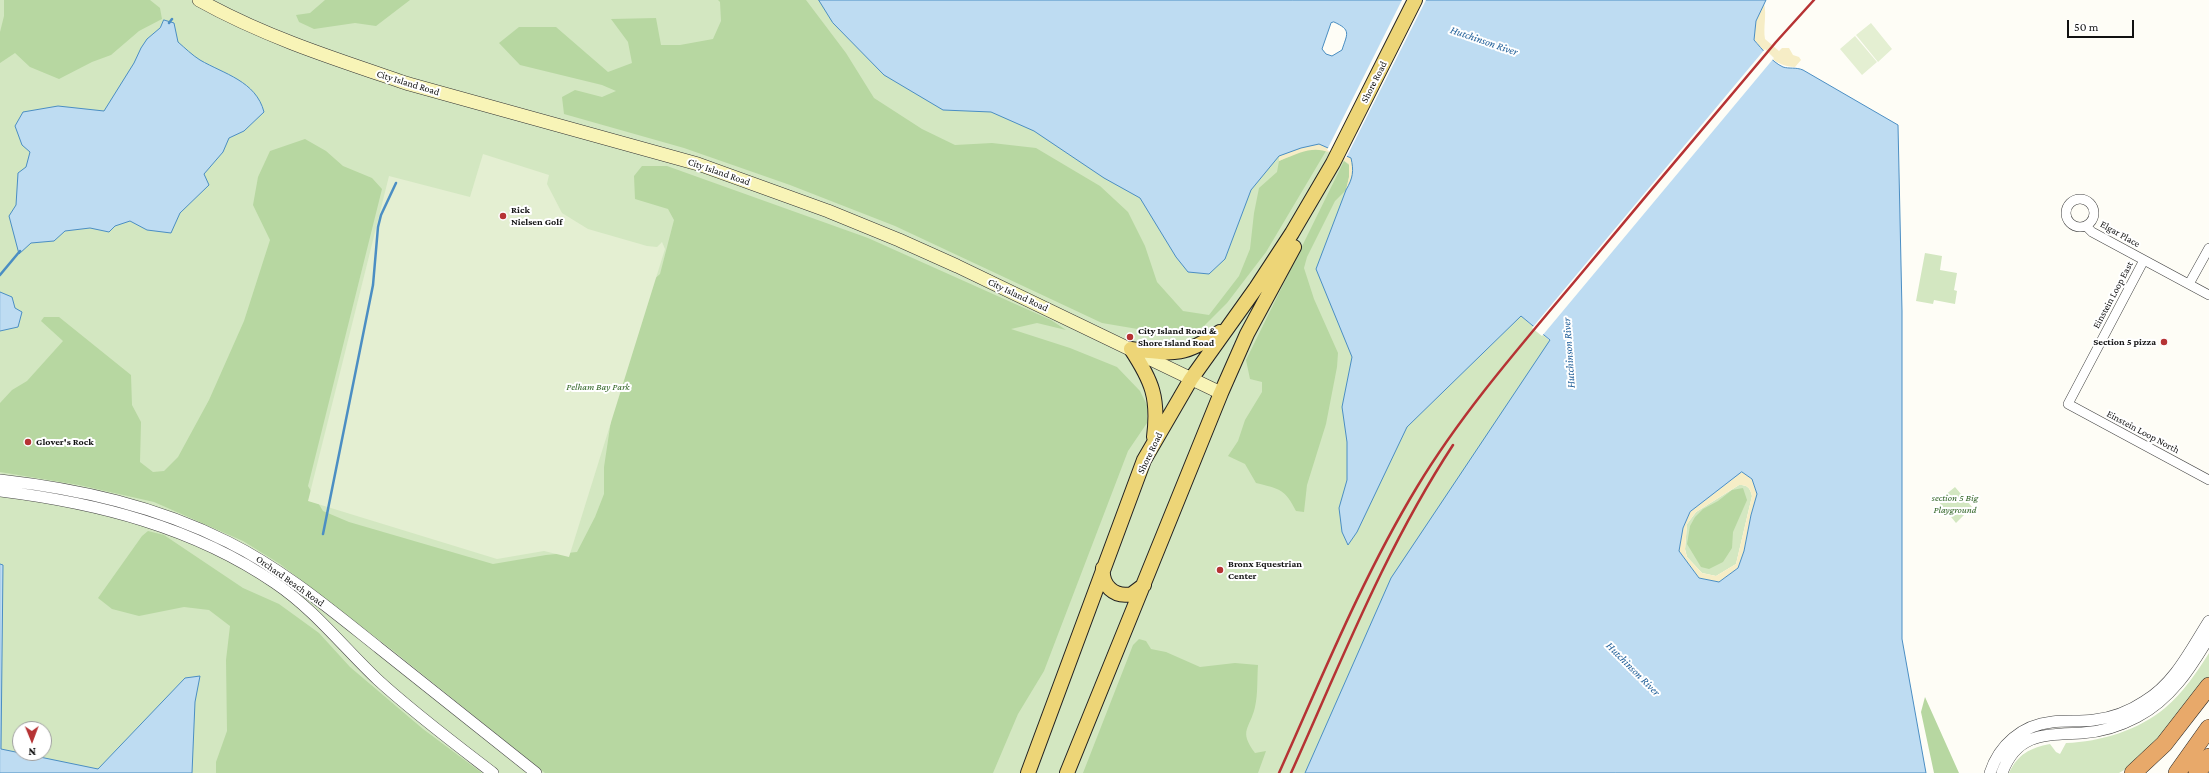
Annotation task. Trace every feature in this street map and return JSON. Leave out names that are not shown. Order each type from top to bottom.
[{"type":"highway","points":[[2133,773],[2164,744],[2209,686]]},
{"type":"highway","points":[[2177,773],[2209,728]]},
{"type":"highway","points":[[2197,773],[2209,757]]},
{"type":"main road","name":"City Island Road","points":[[199,0],[222,13],[274,36],[382,75],[698,164],[828,211],[942,259],[1221,393]]},
{"type":"main road","name":"Shore Road","points":[[1028,773],[1103,567],[1144,460],[1190,379],[1275,261],[1333,163],[1416,0]]},
{"type":"main road","name":"Shore Road","points":[[1067,773],[1221,393],[1247,334],[1316,206],[1333,163]]},
{"type":"main road","points":[[1131,350],[1163,353],[1190,351],[1227,328]]},
{"type":"main road","points":[[1131,350],[1148,376],[1153,387],[1156,414],[1153,443]]},
{"type":"main road","points":[[1103,567],[1105,584],[1119,594],[1127,595],[1135,593],[1145,583]]},
{"type":"street","name":"Elgar Place","points":[[2086,226],[2092,232],[2209,295]]},
{"type":"street","points":[[2189,284],[2209,248]]},
{"type":"street","name":"Einstein Loop East","points":[[2068,404],[2144,260]]},
{"type":"street","name":"Einstein Loop North","points":[[2068,404],[2209,480]]},
{"type":"street","name":"Orchard Beach Road","points":[[0,480],[70,490],[123,502],[177,519],[244,550],[308,592],[536,773]]},
{"type":"street","name":"Orchard Beach Road","points":[[0,491],[70,502],[136,517],[189,536],[240,561],[275,583],[304,604],[380,682],[493,773]]},
{"type":"street","points":[[1990,773],[2002,748],[2028,728],[2046,722],[2103,718],[2129,710],[2149,698],[2172,676],[2209,621]]},
{"type":"street","points":[[2002,773],[2015,751],[2031,739],[2051,733],[2082,733],[2105,729],[2144,713],[2163,699],[2175,687],[2190,668],[2209,637]]},
{"type":"green space","name":"Pelham Bay Park","points":[[0,0],[840,0],[1330,19],[1346,25],[1349,32],[1351,158],[1521,316],[1550,341],[1652,773],[0,773]],"holes":[[[1334,22],[1346,30],[1347,33],[1342,50],[1332,56],[1326,54],[1322,49],[1331,23]]]},
{"type":"green space","points":[[4,0],[150,0],[160,8],[162,19],[139,31],[111,55],[92,62],[59,79],[30,67],[15,53],[0,63],[0,32],[4,16]]},
{"type":"green space","points":[[325,0],[410,0],[376,26],[355,23],[314,29],[299,22],[296,15],[310,13]]},
{"type":"green space","points":[[718,0],[806,0],[846,53],[874,98],[922,129],[955,145],[992,143],[1036,148],[1100,186],[1128,212],[1145,246],[1157,282],[1183,311],[1209,315],[1239,276],[1250,249],[1254,213],[1259,188],[1277,172],[1279,161],[1296,153],[1308,150],[1320,149],[1326,151],[1266,252],[1227,303],[1203,327],[1173,335],[1102,323],[895,226],[790,185],[684,148],[564,114],[562,97],[575,90],[602,97],[616,91],[602,85],[520,65],[499,43],[519,27],[556,27],[608,72],[632,63],[628,42],[611,19],[656,18],[661,45],[680,45],[713,39],[721,21],[720,2]]},
{"type":"green space","points":[[1871,23],[1892,49],[1878,62],[1856,35]]},
{"type":"green space","points":[[1855,36],[1877,62],[1862,75],[1840,49]]},
{"type":"green space","points":[[305,139],[326,151],[343,166],[372,178],[382,189],[308,486],[323,511],[349,522],[493,564],[546,555],[577,552],[595,517],[604,494],[604,467],[615,394],[641,291],[660,274],[674,220],[668,209],[635,199],[634,176],[642,166],[667,166],[868,238],[1051,320],[1066,330],[1037,323],[1011,329],[1070,348],[1117,367],[1140,391],[1147,405],[1147,423],[1128,451],[1044,671],[1018,714],[993,773],[545,773],[391,649],[280,564],[243,541],[154,502],[79,485],[0,472],[0,403],[12,390],[27,381],[63,341],[41,321],[44,317],[59,317],[131,375],[132,405],[141,422],[140,462],[153,472],[164,471],[178,457],[209,400],[244,321],[270,240],[253,205],[258,177],[270,151]]},
{"type":"green space","points":[[483,154],[549,175],[547,184],[562,213],[588,229],[647,246],[657,247],[662,242],[665,249],[569,557],[544,551],[497,559],[308,501],[389,176],[470,197]]},
{"type":"green space","points":[[1344,161],[1349,165],[1349,177],[1346,190],[1335,201],[1307,257],[1304,268],[1314,299],[1338,353],[1337,367],[1326,424],[1307,485],[1304,512],[1296,511],[1285,494],[1271,487],[1256,483],[1245,464],[1228,456],[1238,441],[1245,420],[1262,392],[1262,382],[1250,379],[1246,360]]},
{"type":"green space","points":[[1925,253],[1942,256],[1940,270],[1957,273],[1954,290],[1957,291],[1955,304],[1934,300],[1933,304],[1916,301]]},
{"type":"green space","points":[[1739,485],[1748,487],[1752,496],[1736,564],[1716,576],[1702,573],[1687,557],[1685,549],[1687,524],[1696,512]]},
{"type":"green space","name":"section 5 Big Playground","points":[[1955,487],[1972,507],[1956,523],[1938,501]]},
{"type":"green space","points":[[1743,488],[1747,500],[1733,532],[1732,548],[1723,562],[1709,569],[1701,567],[1687,544],[1690,526],[1695,517],[1703,509],[1718,501],[1732,490]]},
{"type":"green space","points":[[148,531],[164,535],[243,588],[279,604],[319,633],[350,667],[423,729],[482,773],[216,773],[216,762],[227,731],[226,660],[230,626],[209,610],[184,607],[139,616],[112,609],[98,598],[142,536]]},
{"type":"green space","points":[[1139,639],[1146,641],[1151,649],[1166,652],[1200,667],[1235,663],[1258,665],[1256,702],[1246,734],[1247,739],[1255,753],[1266,751],[1258,773],[1083,773],[1133,645]]},
{"type":"green space","points":[[2209,653],[2209,677],[2155,742],[2131,766],[2119,773],[2009,773],[2016,761],[2025,753],[2036,748],[2050,744],[2056,752],[2060,754],[2066,743],[2105,737],[2143,723],[2155,716],[2184,689]]},
{"type":"green space","points":[[1925,697],[1959,773],[1934,773],[1921,712]]},
{"type":"sand","points":[[1764,3],[1765,39],[1779,51],[1782,48],[1789,48],[1793,55],[1799,57],[1801,60],[1795,67],[1782,65],[1777,62],[1754,40],[1756,21]]},
{"type":"sand","points":[[1319,144],[1351,158],[1354,171],[1346,190],[1349,177],[1349,164],[1330,153],[1322,150],[1307,151],[1279,161],[1279,156],[1301,148]]},
{"type":"sand","points":[[1742,472],[1752,479],[1757,494],[1744,551],[1738,568],[1719,582],[1699,578],[1679,551],[1683,528],[1690,512]],"holes":[[[1739,485],[1746,486],[1750,490],[1752,496],[1736,564],[1716,576],[1702,573],[1687,557],[1685,550],[1687,524],[1696,512]]]},
{"type":"water","name":"Hutchinson River","points":[[819,0],[1766,0],[1756,21],[1754,40],[1771,59],[1783,67],[1803,70],[1898,125],[1902,311],[1902,639],[1926,773],[1305,773],[1391,578],[1550,340],[1521,316],[1407,427],[1357,532],[1348,545],[1342,532],[1339,508],[1347,480],[1347,442],[1342,407],[1352,357],[1316,269],[1350,182],[1353,171],[1351,158],[1319,144],[1301,148],[1279,156],[1251,190],[1225,259],[1209,274],[1188,272],[1176,257],[1140,198],[1104,178],[1034,131],[991,112],[943,110],[884,75],[833,23]],"holes":[[[1334,22],[1344,28],[1347,33],[1342,50],[1332,56],[1326,54],[1322,49],[1331,23]],[[1742,472],[1752,479],[1757,494],[1744,551],[1738,568],[1719,582],[1699,578],[1679,551],[1683,528],[1690,512]]]},
{"type":"water","points":[[164,20],[174,23],[178,42],[194,56],[229,74],[247,86],[260,101],[264,112],[244,131],[229,138],[223,152],[204,174],[209,185],[180,213],[171,233],[147,230],[130,221],[115,226],[109,232],[90,228],[65,231],[54,241],[31,243],[19,254],[9,216],[16,205],[18,173],[26,167],[30,152],[22,145],[15,126],[23,112],[58,106],[104,111],[134,63],[141,48],[147,39],[160,28]]},
{"type":"water","points":[[0,292],[12,297],[15,308],[22,312],[18,327],[0,331]]},
{"type":"water","points":[[0,564],[3,565],[1,749],[12,751],[12,761],[52,761],[52,760],[98,769],[185,678],[200,676],[195,702],[192,773],[0,773]]},
{"type":"pier","points":[[1402,0],[1426,0],[1346,158],[1327,150]]},
{"type":"pier","points":[[1765,49],[1774,58],[1542,336],[1532,328]]},
{"type":"waterway","points":[[169,23],[172,19]]},
{"type":"waterway","points":[[323,534],[373,285],[378,227],[381,215],[396,183]]},
{"type":"waterway","points":[[0,275],[20,251]]},
{"type":"railway","points":[[1279,773],[1327,664],[1378,557],[1417,487],[1454,431],[1494,378],[1537,326],[1776,42],[1814,0]]},
{"type":"railway","points":[[1291,773],[1385,564],[1406,524],[1453,445]]},
{"type":"place","name":"Rick Nielsen Golf","points":[[503,216]]},
{"type":"place","name":"City Island Road & Shore Island Road","points":[[1130,337]]},
{"type":"place","name":"Section 5 pizza","points":[[2164,342]]},
{"type":"place","name":"Glover's Rock","points":[[28,442]]},
{"type":"place","name":"Bronx Equestrian Center","points":[[1220,570]]}]
